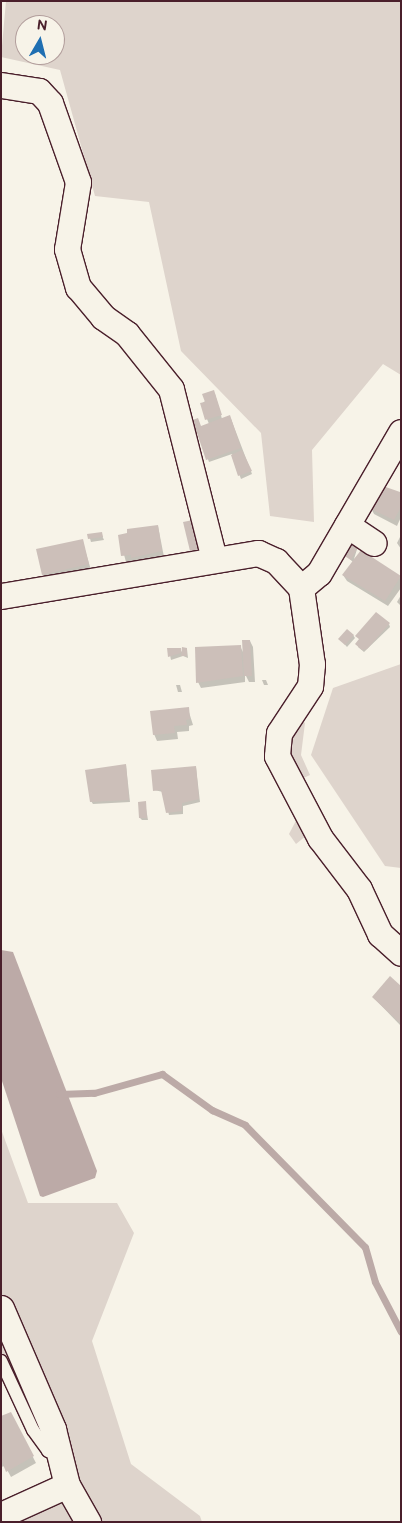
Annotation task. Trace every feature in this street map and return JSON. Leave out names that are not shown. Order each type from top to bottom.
[{"type":"street","points":[[1,85],[39,91],[39,102],[78,182],[67,249],[78,288],[106,319],[127,334],[171,389],[214,559]]},
{"type":"street","points":[[301,588],[319,573],[401,432]]},
{"type":"street","points":[[346,525],[374,543]]},
{"type":"street","points":[[1,596],[258,553],[276,561],[301,588],[312,664],[310,686],[279,734],[277,756],[320,838],[359,889],[380,934],[401,953]]},
{"type":"street","points":[[1,1308],[52,1429],[67,1484],[88,1522]]},
{"type":"street","points":[[1,1515],[67,1484]]},
{"type":"lane","points":[[81,303],[97,322],[106,319]]},
{"type":"lane","points":[[1,1361],[33,1430],[48,1451],[59,1455]]},
{"type":"shaded area","points":[[6,1],[401,1],[401,375],[383,364],[312,450],[314,522],[270,516],[261,433],[181,351],[149,202],[95,196],[60,70],[37,65],[65,65],[65,15],[15,15],[15,60],[1,57]]},
{"type":"shaded area","points":[[401,664],[401,868],[385,866],[311,755],[333,688]]},
{"type":"shaded area","points":[[298,719],[305,723],[301,755],[310,775],[297,781],[284,741]]},
{"type":"shaded area","points":[[300,813],[312,831],[296,844],[289,834]]},
{"type":"shaded area","points":[[1,950],[13,952],[97,1171],[95,1178],[43,1197],[40,1196],[1,1078]]},
{"type":"shaded area","points":[[1,1129],[28,1203],[117,1203],[134,1233],[92,1341],[131,1464],[200,1516],[202,1522],[1,1522],[1,1506],[54,1477],[1,1354]]},
{"type":"building","points":[[214,390],[222,415],[205,420],[200,403],[205,402],[202,394]]},
{"type":"building","points":[[230,415],[241,448],[206,460],[196,430],[191,432],[187,422],[198,418],[201,426]]},
{"type":"building","points":[[242,450],[252,471],[238,476],[231,455]]},
{"type":"building","points":[[380,485],[400,492],[401,507],[394,520],[369,508]]},
{"type":"building","points":[[193,520],[200,549],[190,551],[183,522]]},
{"type":"building","points":[[158,525],[162,551],[131,558],[131,555],[121,556],[118,535],[127,533],[127,529]]},
{"type":"building","points":[[102,532],[103,537],[88,539],[87,534]]},
{"type":"building","points":[[83,539],[89,564],[42,575],[36,549]]},
{"type":"building","points":[[351,541],[359,545],[351,560],[343,555]]},
{"type":"building","points":[[361,550],[401,576],[385,601],[342,575]]},
{"type":"building","points":[[376,612],[390,623],[367,649],[362,650],[355,644],[359,639],[355,636]]},
{"type":"building","points":[[347,629],[354,635],[345,645],[338,639]]},
{"type":"building","points":[[242,640],[250,640],[252,676],[244,676]]},
{"type":"building","points":[[241,645],[243,676],[196,683],[195,647]]},
{"type":"building","points":[[182,647],[187,648],[187,656],[181,656]]},
{"type":"building","points":[[167,648],[181,648],[181,653],[168,657]]},
{"type":"building","points":[[189,707],[190,719],[186,720],[187,725],[174,726],[175,733],[153,735],[150,711]]},
{"type":"building","points":[[126,764],[129,800],[90,802],[85,770]]},
{"type":"building","points":[[196,766],[199,799],[182,803],[182,811],[166,813],[161,790],[153,791],[151,770]]},
{"type":"building","points":[[146,801],[147,818],[139,818],[138,802]]},
{"type":"building","points":[[390,976],[401,986],[401,1024],[372,997]]},
{"type":"building","points":[[11,1412],[34,1456],[6,1472],[1,1459],[1,1416]]},
{"type":"waterway","points":[[59,1094],[94,1093],[162,1074],[212,1110],[245,1125],[365,1247],[375,1282],[401,1332]]}]
